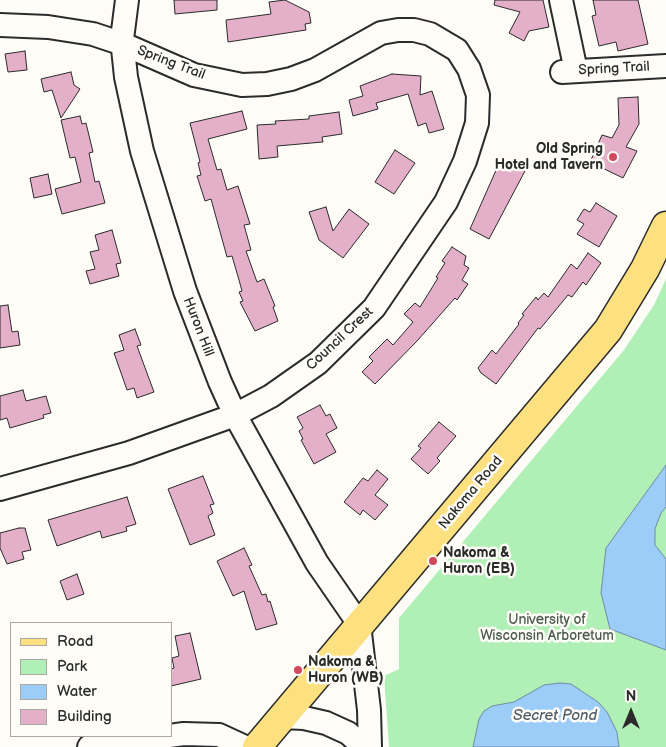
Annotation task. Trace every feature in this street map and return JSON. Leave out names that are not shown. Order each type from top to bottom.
[{"type":"main road","name":"Nakoma Road","points":[[257,747],[608,330],[645,269],[666,226]]},
{"type":"street","name":"Huron Hill","points":[[126,0],[122,44],[126,77],[142,152],[165,228],[204,342],[236,414],[316,562],[359,624]]},
{"type":"street","name":"Spring Trail","points":[[561,0],[569,72],[666,66]]},
{"type":"street","name":"Spring Trail","points":[[0,25],[48,27],[93,34],[122,44],[194,76],[242,85],[267,84],[315,70],[381,33],[414,30],[430,34],[457,50],[469,69],[478,95]]},
{"type":"street","name":"Council Crest","points":[[0,489],[129,453],[236,414],[271,396],[318,363],[374,308],[446,202],[465,161],[477,124],[478,95]]},
{"type":"street","points":[[359,624],[369,710],[370,747]]},
{"type":"street","points":[[281,717],[304,718],[326,723],[348,733],[364,747]]},
{"type":"street","points":[[172,737],[193,734],[219,735],[244,747]]},
{"type":"street","points":[[88,747],[169,737]]},
{"type":"green space","name":"University of Wisconsin Arboretum","points":[[666,279],[666,747],[389,747],[384,676],[399,669],[399,618],[624,350],[654,305]]},
{"type":"water","points":[[666,465],[666,507],[661,513],[655,529],[655,545],[666,559],[666,650],[610,629],[601,593],[606,548]]},
{"type":"water","name":"Secret Pond","points":[[571,684],[598,702],[607,712],[617,732],[619,747],[473,747],[479,719],[484,711],[492,706],[514,702],[544,685]]},
{"type":"building","points":[[174,0],[217,0],[217,10],[175,14]]},
{"type":"building","points":[[285,0],[309,12],[311,23],[305,24],[306,30],[228,42],[226,20],[271,14],[269,2]]},
{"type":"building","points":[[495,0],[543,0],[549,27],[529,31],[524,41],[509,33],[520,12],[494,5]]},
{"type":"building","points":[[593,0],[638,0],[648,44],[618,51],[616,42],[599,46],[592,16],[596,15]]},
{"type":"building","points":[[25,51],[27,70],[8,72],[5,54]]},
{"type":"building","points":[[71,72],[74,85],[80,89],[61,118],[52,90],[44,92],[41,79]]},
{"type":"building","points":[[392,74],[421,76],[420,95],[432,91],[444,129],[429,133],[426,123],[418,126],[408,94],[376,103],[378,109],[353,116],[349,100],[363,96],[360,86]]},
{"type":"building","name":"Old Spring Hotel and Tavern","points":[[638,97],[639,124],[626,147],[637,151],[623,178],[590,162],[602,135],[612,138],[619,125],[618,98]]},
{"type":"building","points":[[242,111],[247,129],[208,139],[217,170],[221,169],[227,190],[238,186],[250,224],[244,225],[251,250],[246,251],[257,282],[264,279],[275,306],[273,307],[278,321],[255,331],[240,302],[243,301],[239,292],[242,291],[239,280],[232,256],[227,257],[211,199],[205,201],[197,176],[201,175],[198,163],[200,162],[190,123]]},
{"type":"building","points":[[339,112],[342,134],[322,137],[323,142],[277,146],[278,157],[259,159],[257,125],[276,124],[275,121],[309,119],[309,116]]},
{"type":"building","points":[[80,116],[82,124],[86,123],[93,152],[89,153],[95,182],[99,181],[105,203],[62,214],[55,189],[81,182],[75,157],[70,158],[61,120]]},
{"type":"building","points":[[395,150],[415,163],[394,194],[375,182]]},
{"type":"building","points":[[501,159],[525,171],[489,239],[470,229]]},
{"type":"building","points":[[48,174],[52,194],[34,198],[30,178]]},
{"type":"building","points":[[596,203],[617,216],[599,247],[577,234],[584,224],[577,220],[584,209],[590,212]]},
{"type":"building","points":[[326,207],[333,231],[349,209],[369,224],[343,258],[319,240],[309,212]]},
{"type":"building","points":[[112,230],[121,263],[116,264],[119,276],[90,284],[86,271],[95,269],[90,252],[99,250],[95,235]]},
{"type":"building","points":[[452,247],[466,256],[464,265],[469,268],[462,280],[468,284],[457,300],[455,298],[375,384],[362,372],[373,361],[369,357],[387,339],[393,345],[413,322],[404,314],[415,303],[420,307],[438,278],[436,277],[445,263],[442,261]]},
{"type":"building","points":[[588,253],[601,263],[586,285],[583,282],[572,297],[568,295],[540,329],[538,328],[496,384],[481,373],[478,368],[492,350],[496,354],[519,324],[524,315],[522,314],[536,297],[538,300],[544,293],[548,297],[571,264],[577,269]]},
{"type":"building","points":[[8,305],[12,332],[18,331],[20,345],[0,348],[0,306]]},
{"type":"building","points":[[135,329],[141,345],[137,346],[154,392],[137,398],[134,388],[127,390],[114,353],[124,350],[119,335]]},
{"type":"building","points":[[23,390],[26,401],[46,396],[51,413],[43,415],[44,418],[10,428],[7,418],[0,420],[0,396]]},
{"type":"building","points":[[320,405],[326,416],[330,414],[337,428],[326,434],[336,452],[314,464],[301,440],[303,439],[299,431],[303,428],[297,417]]},
{"type":"building","points":[[439,422],[456,436],[437,458],[440,461],[428,474],[411,459],[421,448],[418,446]]},
{"type":"building","points":[[377,470],[388,479],[375,495],[388,505],[375,520],[363,510],[360,515],[344,502],[363,478],[368,481]]},
{"type":"building","points":[[203,476],[214,504],[210,505],[213,513],[208,516],[215,535],[190,545],[168,489]]},
{"type":"building","points":[[127,497],[136,524],[126,527],[127,531],[102,538],[100,531],[57,546],[48,520]]},
{"type":"building","points":[[25,528],[31,550],[22,552],[24,559],[7,564],[0,548],[0,533]]},
{"type":"building","points":[[244,548],[252,565],[249,566],[262,595],[266,594],[268,602],[270,601],[277,624],[256,630],[244,591],[233,596],[217,561]]},
{"type":"building","points":[[77,574],[84,594],[67,600],[60,581]]},
{"type":"building","points":[[190,633],[201,679],[172,686],[172,669],[174,668],[172,658],[179,656],[175,636]]},
{"type":"place","name":"Old Spring Hotel and Tavern","points":[[613,157]]},
{"type":"place","name":"Nakoma & Huron (EB)","points":[[433,561]]},
{"type":"place","name":"Nakoma & Huron (WB)","points":[[298,670]]}]
